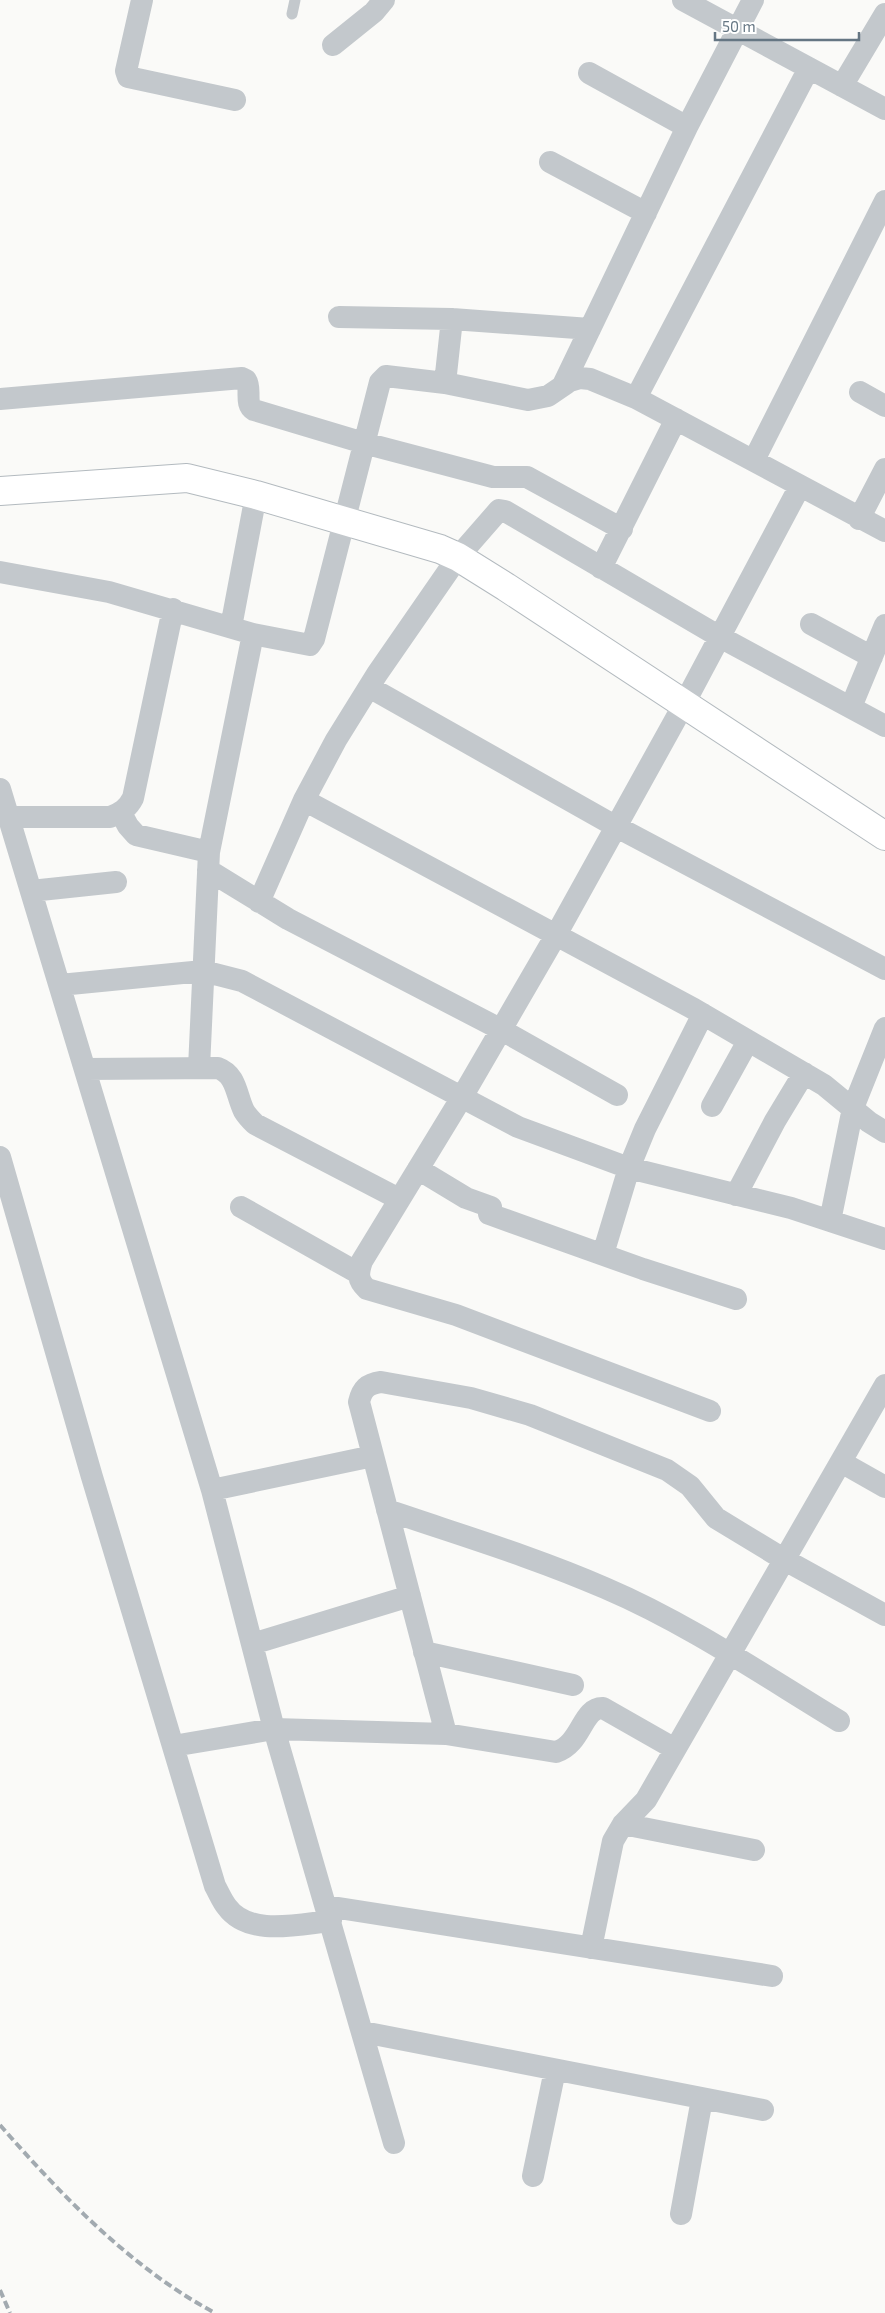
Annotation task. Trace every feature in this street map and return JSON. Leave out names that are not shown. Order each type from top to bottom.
[{"type":"street","points":[[142,0],[126,71],[128,77],[234,100]]},
{"type":"street","points":[[333,45],[374,12],[384,0]]},
{"type":"street","points":[[683,0],[885,109]]},
{"type":"street","points":[[563,385],[687,127],[753,0]]},
{"type":"street","points":[[842,86],[885,14]]},
{"type":"street","points":[[636,398],[809,68]]},
{"type":"street","points":[[589,73],[687,127]]},
{"type":"street","points":[[550,162],[646,213]]},
{"type":"street","points":[[754,460],[885,201]]},
{"type":"street","points":[[339,317],[452,319],[590,329]]},
{"type":"street","points":[[445,383],[452,319]]},
{"type":"street","points":[[0,572],[109,592],[173,609],[231,628],[307,646],[312,643],[380,382],[383,377],[445,383],[528,400],[548,396],[570,380],[590,379],[636,398],[885,532]]},
{"type":"street","points":[[0,399],[242,378],[249,384],[249,404],[254,410],[364,444],[494,477],[527,478],[622,529]]},
{"type":"street","points":[[860,392],[885,406]]},
{"type":"street","points":[[601,568],[676,419]]},
{"type":"street","points":[[858,519],[885,469]]},
{"type":"street","points":[[0,491],[187,478],[256,495],[458,556],[885,836]]},
{"type":"street","points":[[710,1411],[456,1315],[367,1289],[360,1283],[358,1273],[362,1261],[462,1097],[556,935],[684,704],[800,486]]},
{"type":"street","points":[[231,628],[256,495]]},
{"type":"street","points":[[259,902],[304,800],[369,687],[458,556],[499,510],[505,511],[720,637],[885,726]]},
{"type":"street","points":[[9,817],[110,817],[121,812],[133,798],[173,609]]},
{"type":"street","points":[[811,624],[872,657]]},
{"type":"street","points":[[851,707],[885,625]]},
{"type":"street","points":[[199,1068],[208,861],[254,634]]},
{"type":"street","points":[[369,687],[615,826],[885,970]]},
{"type":"street","points":[[0,789],[212,1490],[274,1728],[394,2143]]},
{"type":"street","points":[[304,800],[703,1014],[824,1085],[885,1132]]},
{"type":"street","points":[[121,812],[128,826],[136,835],[208,861],[259,902],[288,919],[500,1029],[616,1096]]},
{"type":"street","points":[[31,891],[116,882]]},
{"type":"street","points":[[60,985],[203,971],[242,981],[518,1126],[629,1168],[791,1208],[885,1239]]},
{"type":"street","points":[[603,1254],[629,1168],[658,1101],[703,1014]]},
{"type":"street","points":[[830,1221],[853,1108],[885,1028]]},
{"type":"street","points":[[712,1106],[748,1040]]},
{"type":"street","points":[[86,1069],[218,1068],[232,1076],[245,1113],[254,1124],[399,1199]]},
{"type":"street","points":[[736,1195],[774,1121],[804,1073]]},
{"type":"street","points":[[0,1157],[92,1478],[215,1886],[227,1908],[242,1920],[260,1926],[329,1914],[591,1948],[772,1976]]},
{"type":"street","points":[[418,1169],[490,1211],[603,1254],[736,1299]]},
{"type":"street","points":[[241,1207],[358,1273]]},
{"type":"street","points":[[446,1734],[359,1402],[361,1391],[370,1384],[381,1382],[471,1398],[530,1415],[667,1470],[690,1486],[716,1518],[785,1560],[885,1615]]},
{"type":"street","points":[[591,1948],[613,1841],[623,1824],[646,1800],[885,1386]]},
{"type":"street","points":[[212,1490],[373,1456]]},
{"type":"street","points":[[841,1462],[885,1487]]},
{"type":"street","points":[[387,1510],[529,1558],[606,1588],[658,1614],[730,1655],[839,1721]]},
{"type":"street","points":[[252,1644],[410,1596]]},
{"type":"street","points":[[424,1652],[573,1686]]},
{"type":"street","points":[[173,1746],[274,1728],[446,1734],[556,1752],[566,1749],[573,1742],[591,1711],[603,1708],[675,1749]]},
{"type":"street","points":[[623,1824],[754,1850]]},
{"type":"street","points":[[363,2032],[762,2110]]},
{"type":"street","points":[[533,2176],[554,2070]]},
{"type":"street","points":[[681,2214],[702,2098]]},
{"type":"lane","points":[[292,14],[295,0]]},
{"type":"railway","points":[[0,2125],[48,2178],[99,2229],[155,2275],[215,2313]]},
{"type":"railway","points":[[0,2290],[10,2313]]}]
